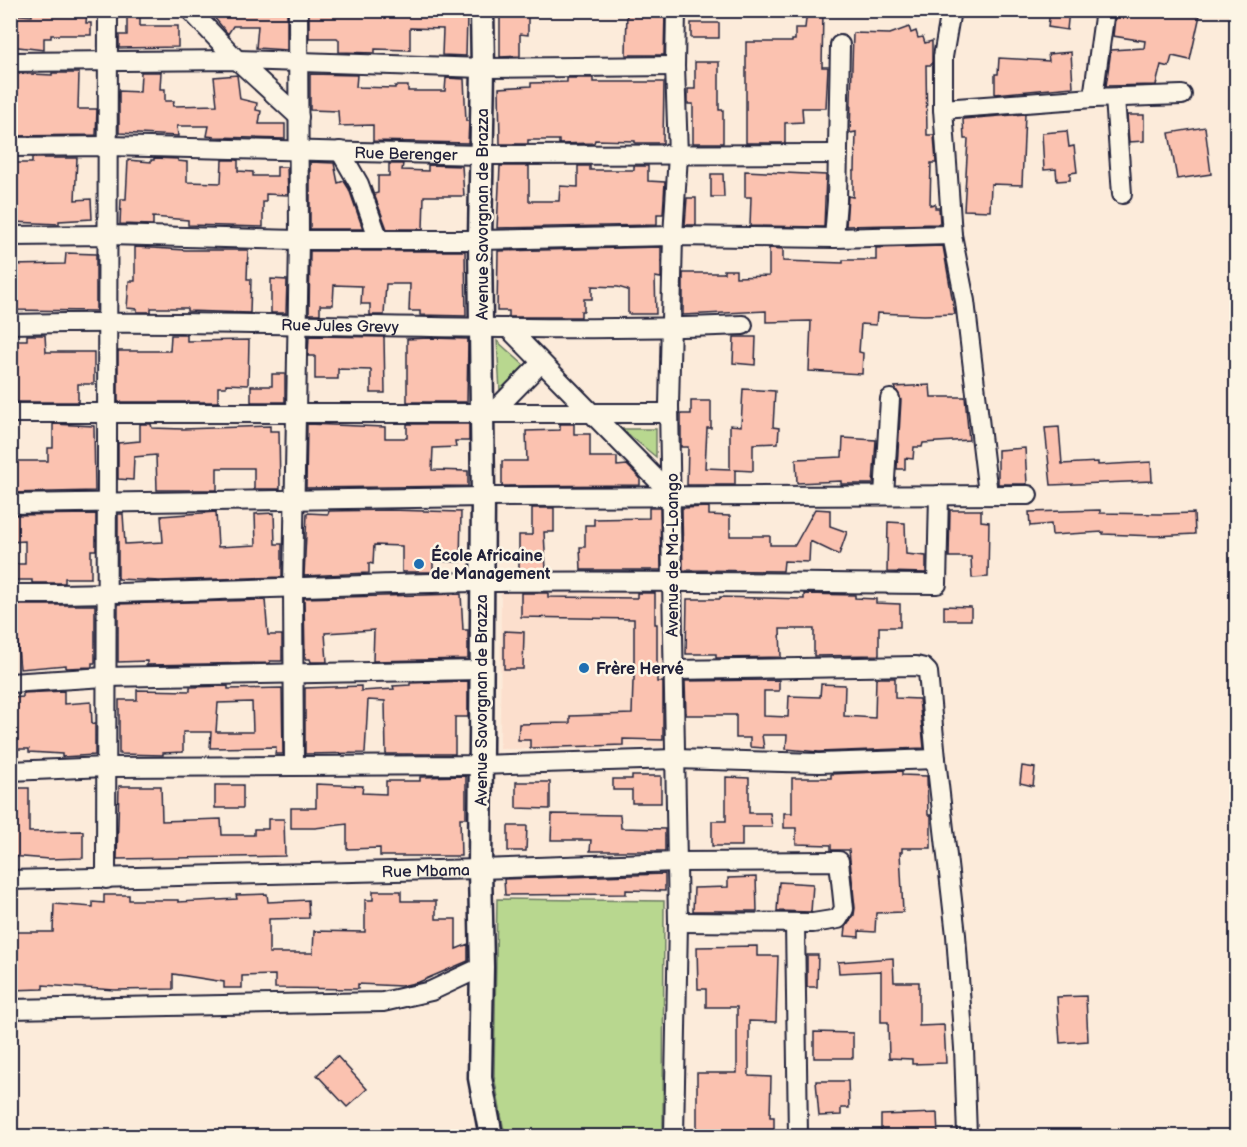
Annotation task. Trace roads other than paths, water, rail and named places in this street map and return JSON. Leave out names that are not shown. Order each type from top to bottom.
[{"type":"main road","name":"Avenue Savorgnan de Brazza","points":[[482,10],[480,240],[487,412],[480,670],[482,967],[480,1078],[491,1137]]},
{"type":"street","points":[[106,879],[108,10]]},
{"type":"street","points":[[190,10],[237,60],[299,117]]},
{"type":"street","points":[[294,764],[293,586],[299,240],[298,10]]},
{"type":"street","name":"Avenue de Ma-Loango","points":[[674,1137],[678,922],[669,413],[673,236],[678,155],[676,10]]},
{"type":"street","points":[[951,10],[943,57],[943,109],[952,235],[965,301],[987,494]]},
{"type":"street","points":[[1093,98],[1105,10]]},
{"type":"street","points":[[834,238],[840,45]]},
{"type":"street","points":[[10,62],[237,60],[483,68],[675,66]]},
{"type":"street","points":[[943,109],[1093,98],[1182,96]]},
{"type":"street","points":[[1115,98],[1122,194]]},
{"type":"street","name":"Rue Berenger","points":[[10,147],[108,146],[481,155],[838,154]]},
{"type":"street","points":[[340,151],[359,184],[380,240]]},
{"type":"street","points":[[10,236],[108,235],[299,240],[480,240],[673,236],[834,238],[952,235]]},
{"type":"street","name":"Rue Jules Grevy","points":[[10,324],[108,321],[508,328],[671,328],[743,325]]},
{"type":"street","points":[[508,328],[672,495]]},
{"type":"street","points":[[487,412],[541,363]]},
{"type":"street","points":[[884,495],[890,399]]},
{"type":"street","points":[[10,413],[669,413]]},
{"type":"street","points":[[10,594],[108,595],[293,586],[481,582],[937,584],[939,495]]},
{"type":"street","points":[[10,504],[483,496],[1028,495]]},
{"type":"street","points":[[673,670],[916,666],[928,672],[956,934],[964,1048],[967,1137]]},
{"type":"street","points":[[10,683],[105,677],[480,670]]},
{"type":"street","points":[[10,771],[294,764],[480,765],[675,759],[819,763],[936,759]]},
{"type":"street","name":"Rue Mbama","points":[[10,880],[677,862],[839,861],[844,909],[842,915],[835,921],[795,924]]},
{"type":"street","points":[[678,922],[795,924],[798,998],[798,1137]]},
{"type":"street","points":[[10,1009],[383,1002],[431,991],[482,967]]},
{"type":"place","name":"École Africaine de Management","points":[[419,564]]},
{"type":"place","name":"Frère Hervé","points":[[584,668]]}]
